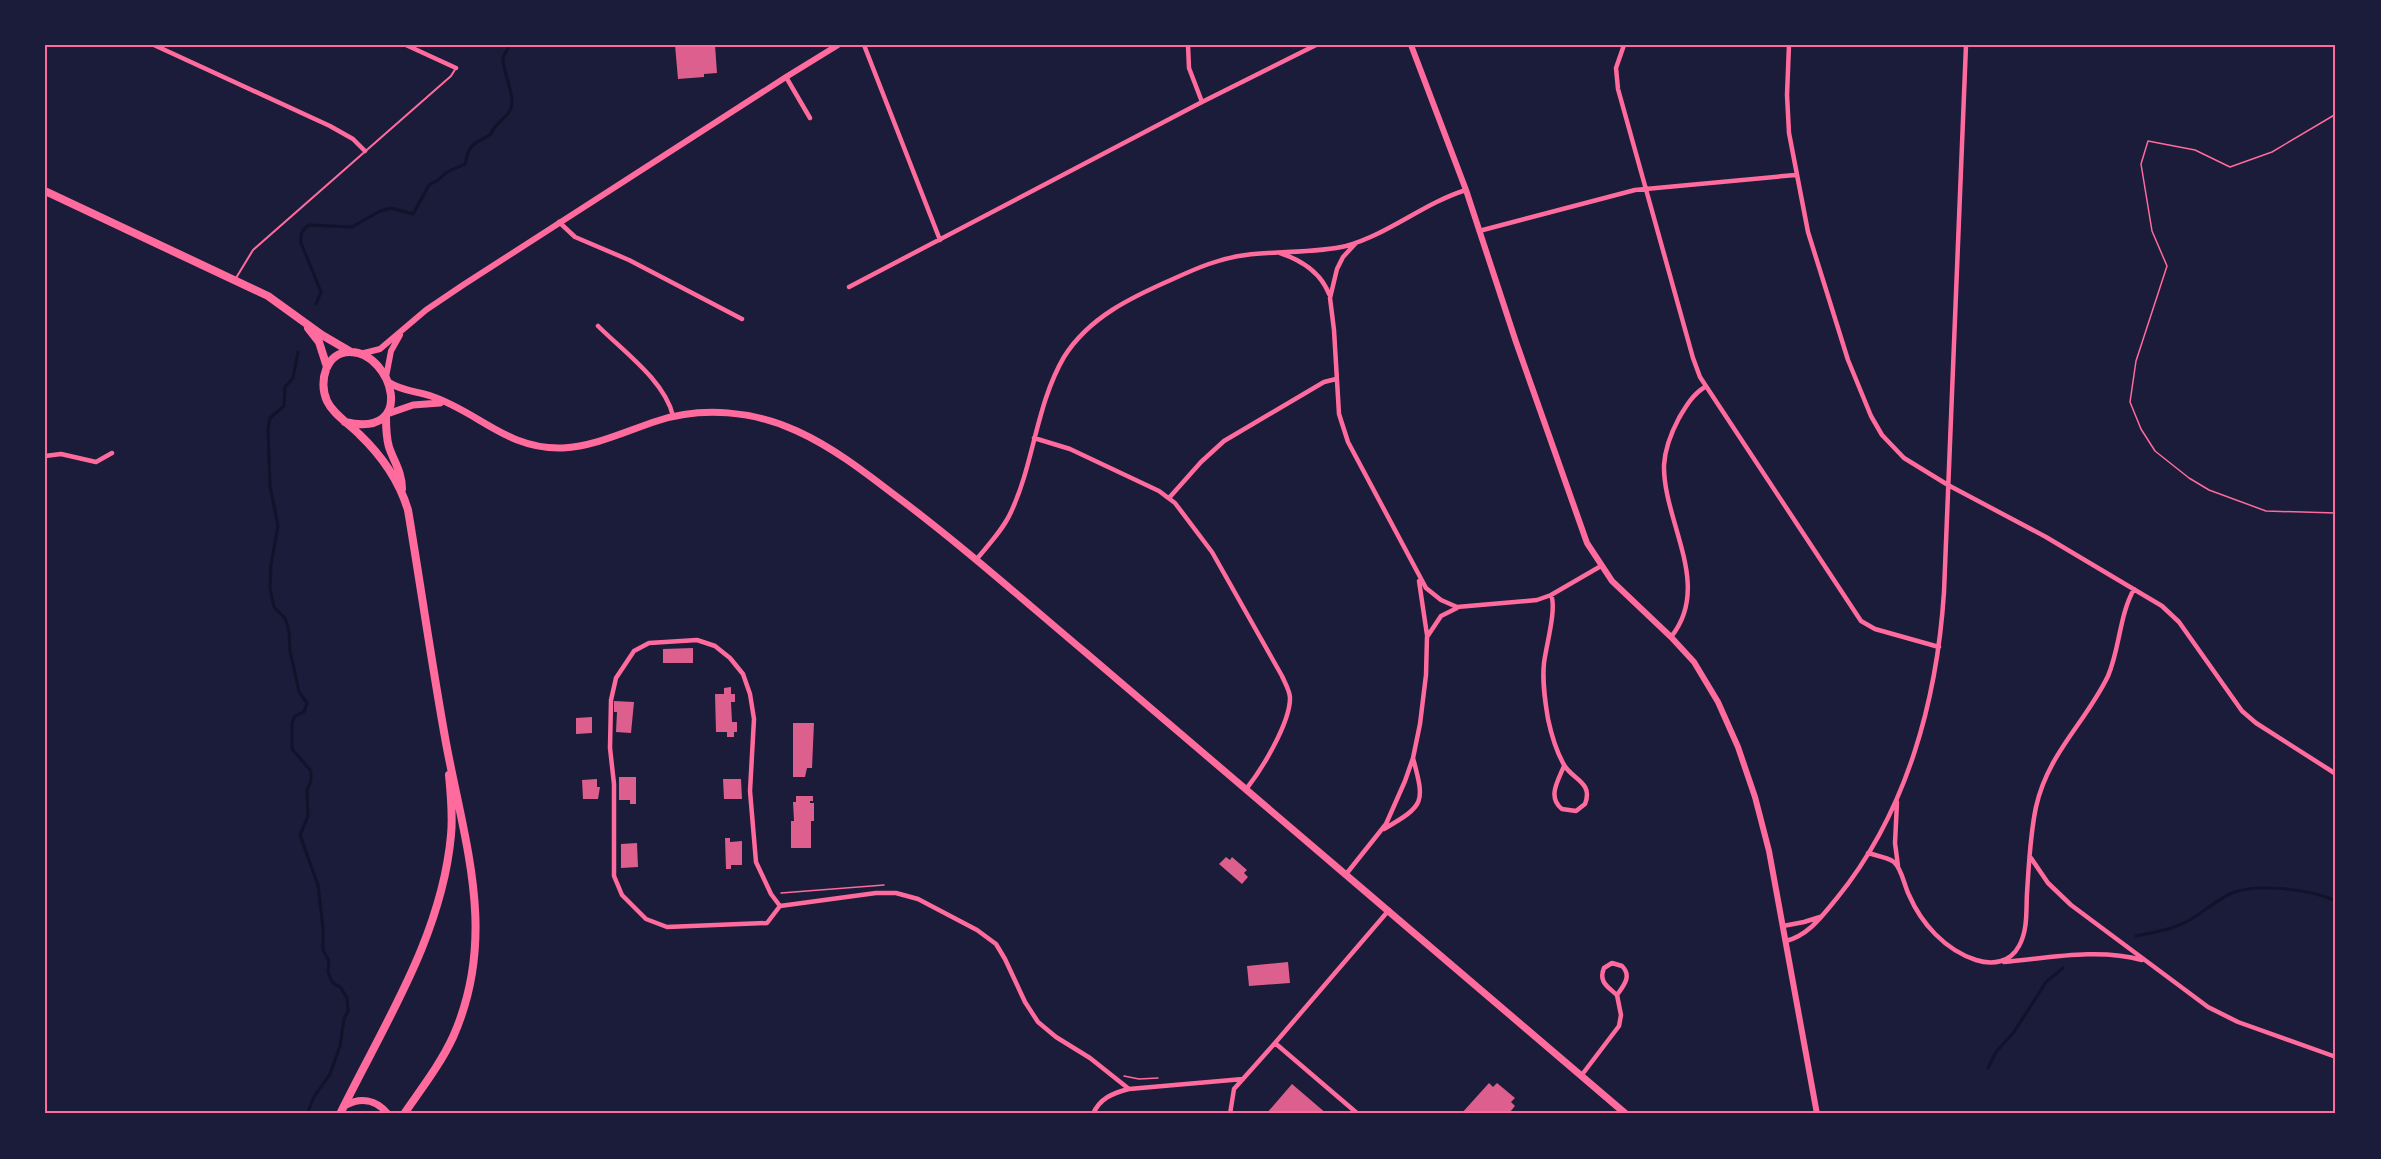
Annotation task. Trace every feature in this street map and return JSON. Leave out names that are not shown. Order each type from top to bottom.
[{"type":"main road","points":[[45,191],[279,302],[322,335],[375,364],[387,379],[405,391],[430,396],[502,435],[529,444],[556,448],[600,442],[673,417],[704,412],[761,418],[797,431],[832,450],[976,560],[1347,873],[1626,1114]]},
{"type":"main road","points":[[302,321],[319,342],[327,367]]},
{"type":"main road","points":[[355,353],[337,356],[327,367],[323,380],[324,392],[328,403],[375,451],[402,490]]},
{"type":"main road","points":[[387,379],[391,406],[386,415],[388,444],[400,472],[408,510],[446,744],[474,884],[477,911],[476,950],[466,1000],[453,1037],[435,1069],[404,1114]]},
{"type":"main road","points":[[345,422],[367,425],[386,415],[421,403],[446,403]]},
{"type":"main road","points":[[340,1114],[419,956],[435,914],[451,834],[446,744]]},
{"type":"main road","points":[[344,1106],[354,1101],[369,1101],[379,1105],[387,1114]]},
{"type":"street","points":[[154,45],[330,126],[352,139],[365,152]]},
{"type":"street","points":[[406,45],[456,68]]},
{"type":"street","points":[[355,353],[380,349],[449,294],[838,45]]},
{"type":"street","points":[[864,45],[940,240]]},
{"type":"street","points":[[1188,45],[1189,68],[1202,102]]},
{"type":"street","points":[[849,287],[1202,102],[1316,45]]},
{"type":"street","points":[[1411,45],[1466,190],[1580,526],[1601,566],[1623,592],[1694,662],[1724,713],[1738,747],[1762,824],[1786,941],[1816,1114]]},
{"type":"street","points":[[1624,45],[1616,68],[1617,81],[1693,358],[1706,387],[1861,621],[1875,629],[1939,647]]},
{"type":"street","points":[[1790,45],[1786,95],[1789,133],[1814,252],[1841,340],[1871,416],[1889,444],[1904,458],[1948,485],[2046,537],[2162,606],[2174,616],[2221,679],[2237,705],[2249,717],[2336,774]]},
{"type":"street","points":[[1786,941],[1803,934],[1822,916],[1868,853],[1900,791],[1924,721],[1939,647],[1944,592],[1956,336],[1966,45]]},
{"type":"street","points":[[786,77],[810,118]]},
{"type":"street","points":[[1479,231],[1613,195],[1646,189],[1796,175]]},
{"type":"street","points":[[976,560],[1010,514],[1048,393],[1060,365],[1075,343],[1102,316],[1146,291],[1212,262],[1239,256],[1342,247],[1357,242],[1441,199],[1466,190]]},
{"type":"street","points":[[559,222],[575,237],[620,256],[742,319]]},
{"type":"street","points":[[1330,298],[1337,269],[1343,257],[1357,242]]},
{"type":"street","points":[[1278,252],[1301,262],[1313,271],[1326,286],[1330,298],[1335,340],[1339,414],[1348,442],[1426,588],[1449,604],[1461,607]]},
{"type":"street","points":[[598,326],[654,381],[667,399],[673,417]]},
{"type":"street","points":[[387,379],[392,351],[404,329]]},
{"type":"street","points":[[1169,498],[1201,462],[1224,441],[1324,382],[1336,379]]},
{"type":"street","points":[[1671,637],[1680,626],[1685,613],[1688,586],[1686,568],[1665,481],[1665,456],[1670,436],[1682,412],[1694,396],[1706,387]]},
{"type":"street","points":[[1034,438],[1070,449],[1153,488],[1169,498],[1187,516],[1212,552],[1282,676],[1289,693],[1288,710],[1282,726],[1259,771],[1247,788]]},
{"type":"street","points":[[45,456],[62,454],[96,462],[112,453]]},
{"type":"street","points":[[1427,637],[1441,616],[1461,607],[1537,600],[1551,595],[1601,566]]},
{"type":"street","points":[[1347,873],[1390,818],[1413,758],[1422,708],[1427,637],[1417,574]]},
{"type":"street","points":[[1998,962],[2017,950],[2024,935],[2036,806],[2044,782],[2067,738],[2106,678],[2126,607],[2134,589]]},
{"type":"street","points":[[1551,595],[1554,606],[1544,661],[1544,689],[1549,721],[1564,766],[1582,782],[1587,790],[1585,804],[1576,811],[1562,809],[1554,798],[1554,789],[1564,766]]},
{"type":"street","points":[[780,906],[771,894],[756,862],[750,791],[754,719],[750,694],[743,674],[730,658],[715,646],[697,640],[649,643],[633,651],[616,678],[610,700],[610,748],[614,784],[614,876],[622,895],[646,919],[667,927],[767,923],[780,906],[876,893],[896,893],[918,899],[977,930],[996,944],[1025,1002],[1038,1022],[1056,1037],[1090,1058],[1129,1089]]},
{"type":"street","points":[[1382,831],[1406,817],[1420,801],[1421,790],[1413,758]]},
{"type":"street","points":[[1900,791],[1895,843],[1899,868],[1913,903],[1937,936],[1965,956],[1979,961],[1998,962],[2097,954],[2124,956],[2144,961]]},
{"type":"street","points":[[1868,853],[1888,859],[1899,868]]},
{"type":"street","points":[[2030,856],[2042,877],[2062,897],[2198,1000],[2228,1018],[2336,1057]]},
{"type":"street","points":[[1230,1114],[1232,1095],[1243,1079],[1389,910]]},
{"type":"street","points":[[1783,926],[1822,916]]},
{"type":"street","points":[[1581,1076],[1619,1026],[1621,1015],[1617,995],[1601,977],[1604,968],[1612,963],[1622,966],[1627,975],[1626,982],[1617,995]]},
{"type":"street","points":[[1275,1043],[1358,1114]]},
{"type":"street","points":[[1093,1114],[1104,1099],[1115,1092],[1243,1079]]},
{"type":"lane","points":[[235,280],[253,250],[451,76],[456,68]]},
{"type":"path","points":[[2336,114],[2272,152],[2230,167],[2195,150],[2148,141],[2141,164],[2152,231],[2167,266],[2136,361],[2130,402],[2141,429],[2155,451],[2181,473],[2209,490],[2266,511],[2336,513]]},
{"type":"path","points":[[771,894],[887,885]]},
{"type":"path","points":[[1124,1076],[1139,1079],[1155,1077],[1166,1087]]},
{"type":"building","points":[[675,45],[715,45],[717,73],[704,74],[704,77],[678,79]]},
{"type":"building","points":[[693,648],[693,663],[663,663],[663,649]]},
{"type":"building","points":[[731,687],[731,694],[735,694],[735,702],[731,702],[732,722],[737,722],[737,732],[734,732],[734,737],[727,737],[727,732],[716,732],[715,694],[724,694],[724,688]]},
{"type":"building","points":[[614,701],[634,702],[631,733],[616,732],[617,712],[614,712]]},
{"type":"building","points":[[592,717],[592,733],[576,734],[576,718]]},
{"type":"building","points":[[793,723],[814,723],[812,768],[807,768],[805,777],[793,777]]},
{"type":"building","points":[[619,777],[636,777],[636,804],[630,804],[630,800],[619,800]]},
{"type":"building","points":[[597,779],[597,787],[600,787],[598,799],[583,799],[582,780]]},
{"type":"building","points":[[723,779],[741,779],[742,799],[724,799]]},
{"type":"building","points":[[796,796],[813,796],[813,801],[810,801],[814,803],[811,848],[791,848],[791,821],[794,821],[793,802],[796,802]]},
{"type":"building","points":[[725,838],[730,838],[730,842],[742,841],[742,865],[731,865],[731,869],[726,869]]},
{"type":"building","points":[[637,843],[638,867],[621,868],[621,844]]},
{"type":"building","points":[[1226,857],[1230,860],[1232,857],[1247,870],[1244,873],[1248,877],[1242,884],[1219,864]]},
{"type":"building","points":[[1288,962],[1290,983],[1249,986],[1247,966]]},
{"type":"building","points":[[1489,1083],[1493,1087],[1497,1083],[1515,1098],[1511,1102],[1515,1106],[1510,1112],[1512,1114],[1461,1114]]},
{"type":"building","points":[[1292,1084],[1327,1114],[1266,1114]]},
{"type":"waterway","points":[[316,304],[321,292],[301,243],[303,231],[309,225],[352,227],[380,211],[391,208],[413,214],[429,185],[447,172],[465,164],[471,147],[491,134],[509,112],[512,98],[503,58],[510,45]]},
{"type":"waterway","points":[[298,352],[293,378],[285,387],[284,406],[270,418],[268,428],[270,486],[278,526],[271,565],[270,588],[274,607],[285,618],[299,692],[307,703],[304,712],[295,716],[292,723],[292,749],[311,771],[311,781],[307,790],[308,816],[300,835],[318,885],[323,950],[329,961],[328,972],[332,982],[341,988],[347,998],[348,1011],[344,1019],[340,1046],[330,1074],[314,1097],[307,1114]]},
{"type":"waterway","points":[[2136,936],[2180,925],[2227,895],[2243,890],[2284,889],[2313,893],[2336,901]]},
{"type":"waterway","points":[[1988,1068],[1996,1052],[2014,1032],[2046,982],[2063,968]]}]
